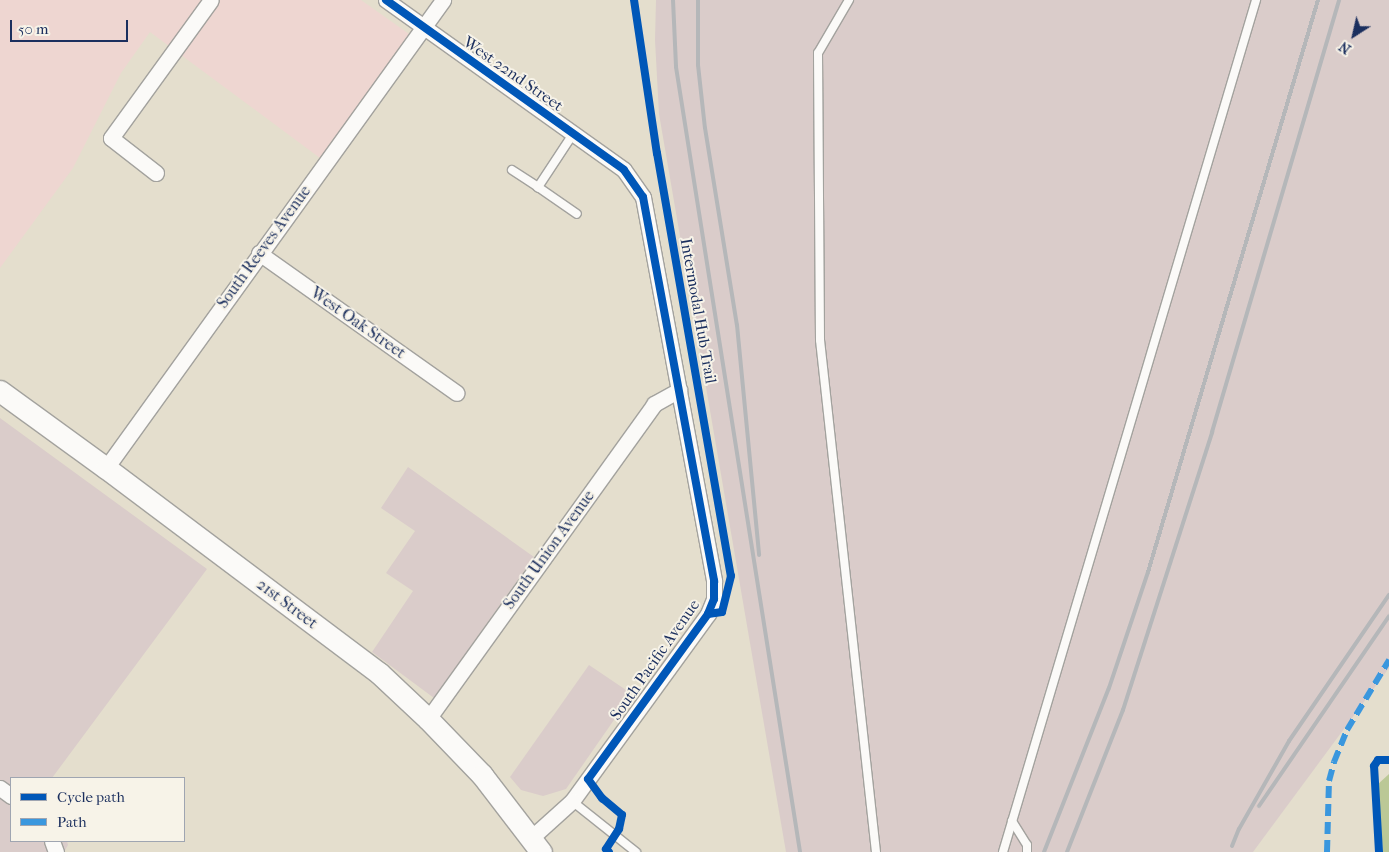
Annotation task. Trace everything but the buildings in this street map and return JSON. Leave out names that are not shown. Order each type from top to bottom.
[{"type":"main road","name":"21st Street","points":[[0,391],[106,468],[378,673],[428,718],[482,776],[536,845]]},
{"type":"street","points":[[156,172],[111,138],[211,0]]},
{"type":"street","name":"West 22nd Street","points":[[386,0],[624,170]]},
{"type":"street","name":"South Reeves Avenue","points":[[106,468],[443,0]]},
{"type":"street","name":"South Pacific Avenue","points":[[536,845],[572,801],[708,614],[714,599],[714,581],[643,197],[624,170]]},
{"type":"street","name":"West Oak Street","points":[[259,253],[457,393]]},
{"type":"street","name":"South Union Avenue","points":[[428,718],[654,404],[679,390]]},
{"type":"lane","points":[[849,0],[818,53],[820,340],[876,852]]},
{"type":"lane","points":[[1003,852],[1256,0]]},
{"type":"lane","points":[[538,187],[574,134]]},
{"type":"lane","points":[[512,170],[577,214]]},
{"type":"lane","points":[[572,801],[636,852]]},
{"type":"lane","points":[[1012,820],[1027,845],[1027,852]]},
{"type":"shaded area","points":[[0,0],[361,0],[409,34],[320,158],[150,32],[121,73],[73,168],[0,268]]},
{"type":"shaded area","points":[[656,0],[1389,0],[1389,668],[1253,852],[786,852],[659,114],[655,40]]},
{"type":"shaded area","points":[[0,418],[207,569],[53,777],[10,777],[10,842],[67,842],[68,845],[64,852],[0,852]]},
{"type":"shaded area","points":[[408,467],[534,557],[434,698],[372,652],[413,591],[386,573],[415,531],[381,508]]},
{"type":"shaded area","points":[[589,665],[632,694],[566,789],[543,796],[521,790],[510,777]]},
{"type":"green space","points":[[1389,774],[1389,852],[1383,852],[1377,785]]},
{"type":"railway","points":[[673,0],[676,67],[800,852]]},
{"type":"railway","points":[[698,0],[698,65],[705,128],[737,325],[759,555]]},
{"type":"railway","points":[[1044,852],[1109,688],[1148,572],[1318,0]]},
{"type":"railway","points":[[1067,852],[1123,710],[1212,432],[1339,0]]},
{"type":"railway","points":[[1232,846],[1239,829],[1289,741],[1389,595]]},
{"type":"railway","points":[[1259,806],[1389,616]]},
{"type":"marked path","points":[[1327,852],[1329,781],[1334,762],[1347,730],[1389,660]]},
{"type":"cycle path","points":[[386,0],[624,170],[643,197],[714,581],[714,599],[708,614],[588,779],[602,798],[622,815],[619,829],[606,849],[609,852]]},
{"type":"cycle path","name":"Intermodal Hub Trail","points":[[634,0],[657,153],[731,576],[722,612],[708,614]]},
{"type":"cycle path","points":[[1379,852],[1374,766],[1378,760],[1389,760]]}]
